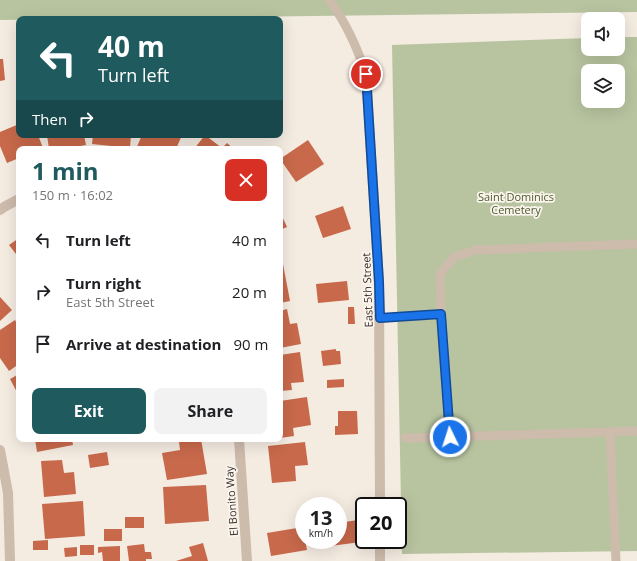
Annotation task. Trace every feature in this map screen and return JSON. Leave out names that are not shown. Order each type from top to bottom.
[{"type":"street","name":"East 5th Street","points":[[366,74],[379,282],[380,497]]},
{"type":"street","points":[[0,210],[4,206],[16,200]]},
{"type":"street","name":"El Bonito Way","points":[[239,442],[246,561]]},
{"type":"street","points":[[0,450],[8,493],[10,561]]},
{"type":"street","points":[[380,549],[380,561]]},
{"type":"lane","points":[[329,0],[354,41],[366,74]]},
{"type":"lane","points":[[450,437],[441,314],[440,274],[454,257],[476,250],[637,244]]},
{"type":"lane","points":[[380,318],[441,314]]},
{"type":"lane","points":[[405,438],[637,431]]},
{"type":"lane","points":[[610,432],[616,561]]},
{"type":"green space","points":[[0,0],[637,0],[637,12],[283,16],[16,16],[16,20],[0,20]]},
{"type":"green space","name":"Saint Dominics Cemetery","points":[[625,37],[637,37],[637,551],[402,554],[402,549],[407,549],[407,497],[401,497],[392,45],[581,38],[581,56],[625,56]]},
{"type":"building","points":[[0,59],[3,59],[5,80],[0,81]]},
{"type":"building","points":[[16,125],[16,138],[39,138],[42,146],[16,146],[16,159],[7,163],[0,146],[0,132]]},
{"type":"building","points":[[47,138],[85,138],[86,145],[80,146],[49,146]]},
{"type":"building","points":[[93,138],[131,138],[130,146],[92,144]]},
{"type":"building","points":[[141,138],[181,138],[177,146],[137,146]]},
{"type":"building","points":[[203,138],[209,138],[219,146],[196,146]]},
{"type":"building","points":[[308,140],[324,164],[296,182],[283,163],[283,157]]},
{"type":"building","points":[[343,206],[351,229],[323,238],[315,216]]},
{"type":"building","points":[[283,218],[287,227],[283,229]]},
{"type":"building","points":[[16,240],[16,254],[9,245]]},
{"type":"building","points":[[283,264],[290,301],[283,302]]},
{"type":"building","points":[[347,281],[349,300],[318,303],[316,284]]},
{"type":"building","points":[[0,297],[12,310],[0,321]]},
{"type":"building","points":[[348,307],[354,307],[355,324],[348,324]]},
{"type":"building","points":[[287,309],[290,324],[297,323],[301,344],[283,347],[283,310]]},
{"type":"building","points":[[15,320],[16,366],[9,371],[0,358],[0,330]]},
{"type":"building","points":[[336,349],[336,351],[340,351],[341,364],[323,366],[321,351]]},
{"type":"building","points":[[300,352],[304,382],[291,383],[292,390],[283,391],[283,355]]},
{"type":"building","points":[[16,376],[16,390],[10,379]]},
{"type":"building","points":[[344,379],[344,387],[327,388],[327,380]]},
{"type":"building","points":[[307,397],[311,425],[293,428],[294,436],[283,438],[283,401]]},
{"type":"building","points":[[338,411],[357,411],[358,434],[335,435],[335,426],[338,426]]},
{"type":"building","points":[[35,442],[72,442],[73,445],[37,452]]},
{"type":"building","points":[[179,442],[202,442],[207,474],[167,480],[162,453],[180,450]]},
{"type":"building","points":[[305,442],[308,465],[295,466],[296,481],[272,483],[268,446]]},
{"type":"building","points":[[107,452],[109,465],[90,468],[88,455]]},
{"type":"building","points":[[62,460],[64,473],[74,472],[76,494],[44,497],[41,461]]},
{"type":"building","points":[[206,485],[209,521],[165,524],[163,487]]},
{"type":"building","points":[[83,501],[85,536],[45,539],[42,504]]},
{"type":"building","points":[[125,517],[144,517],[144,528],[125,528]]},
{"type":"building","points":[[355,520],[355,543],[347,544],[347,522]]},
{"type":"building","points":[[295,528],[295,549],[307,550],[271,556],[267,533]]},
{"type":"building","points":[[104,529],[122,529],[122,541],[104,541]]},
{"type":"building","points":[[48,540],[48,550],[33,550],[33,541]]},
{"type":"building","points":[[203,543],[208,561],[176,561],[192,556],[189,547]]},
{"type":"building","points":[[144,544],[145,552],[151,552],[152,559],[146,559],[146,561],[129,561],[127,546]]},
{"type":"building","points":[[80,545],[94,545],[94,555],[80,555]]},
{"type":"building","points":[[120,546],[120,561],[103,561],[102,552],[98,553],[98,547]]},
{"type":"building","points":[[77,547],[77,556],[65,557],[64,548]]},
{"type":"route","points":[[366,74],[380,318],[441,314],[450,437]]}]
